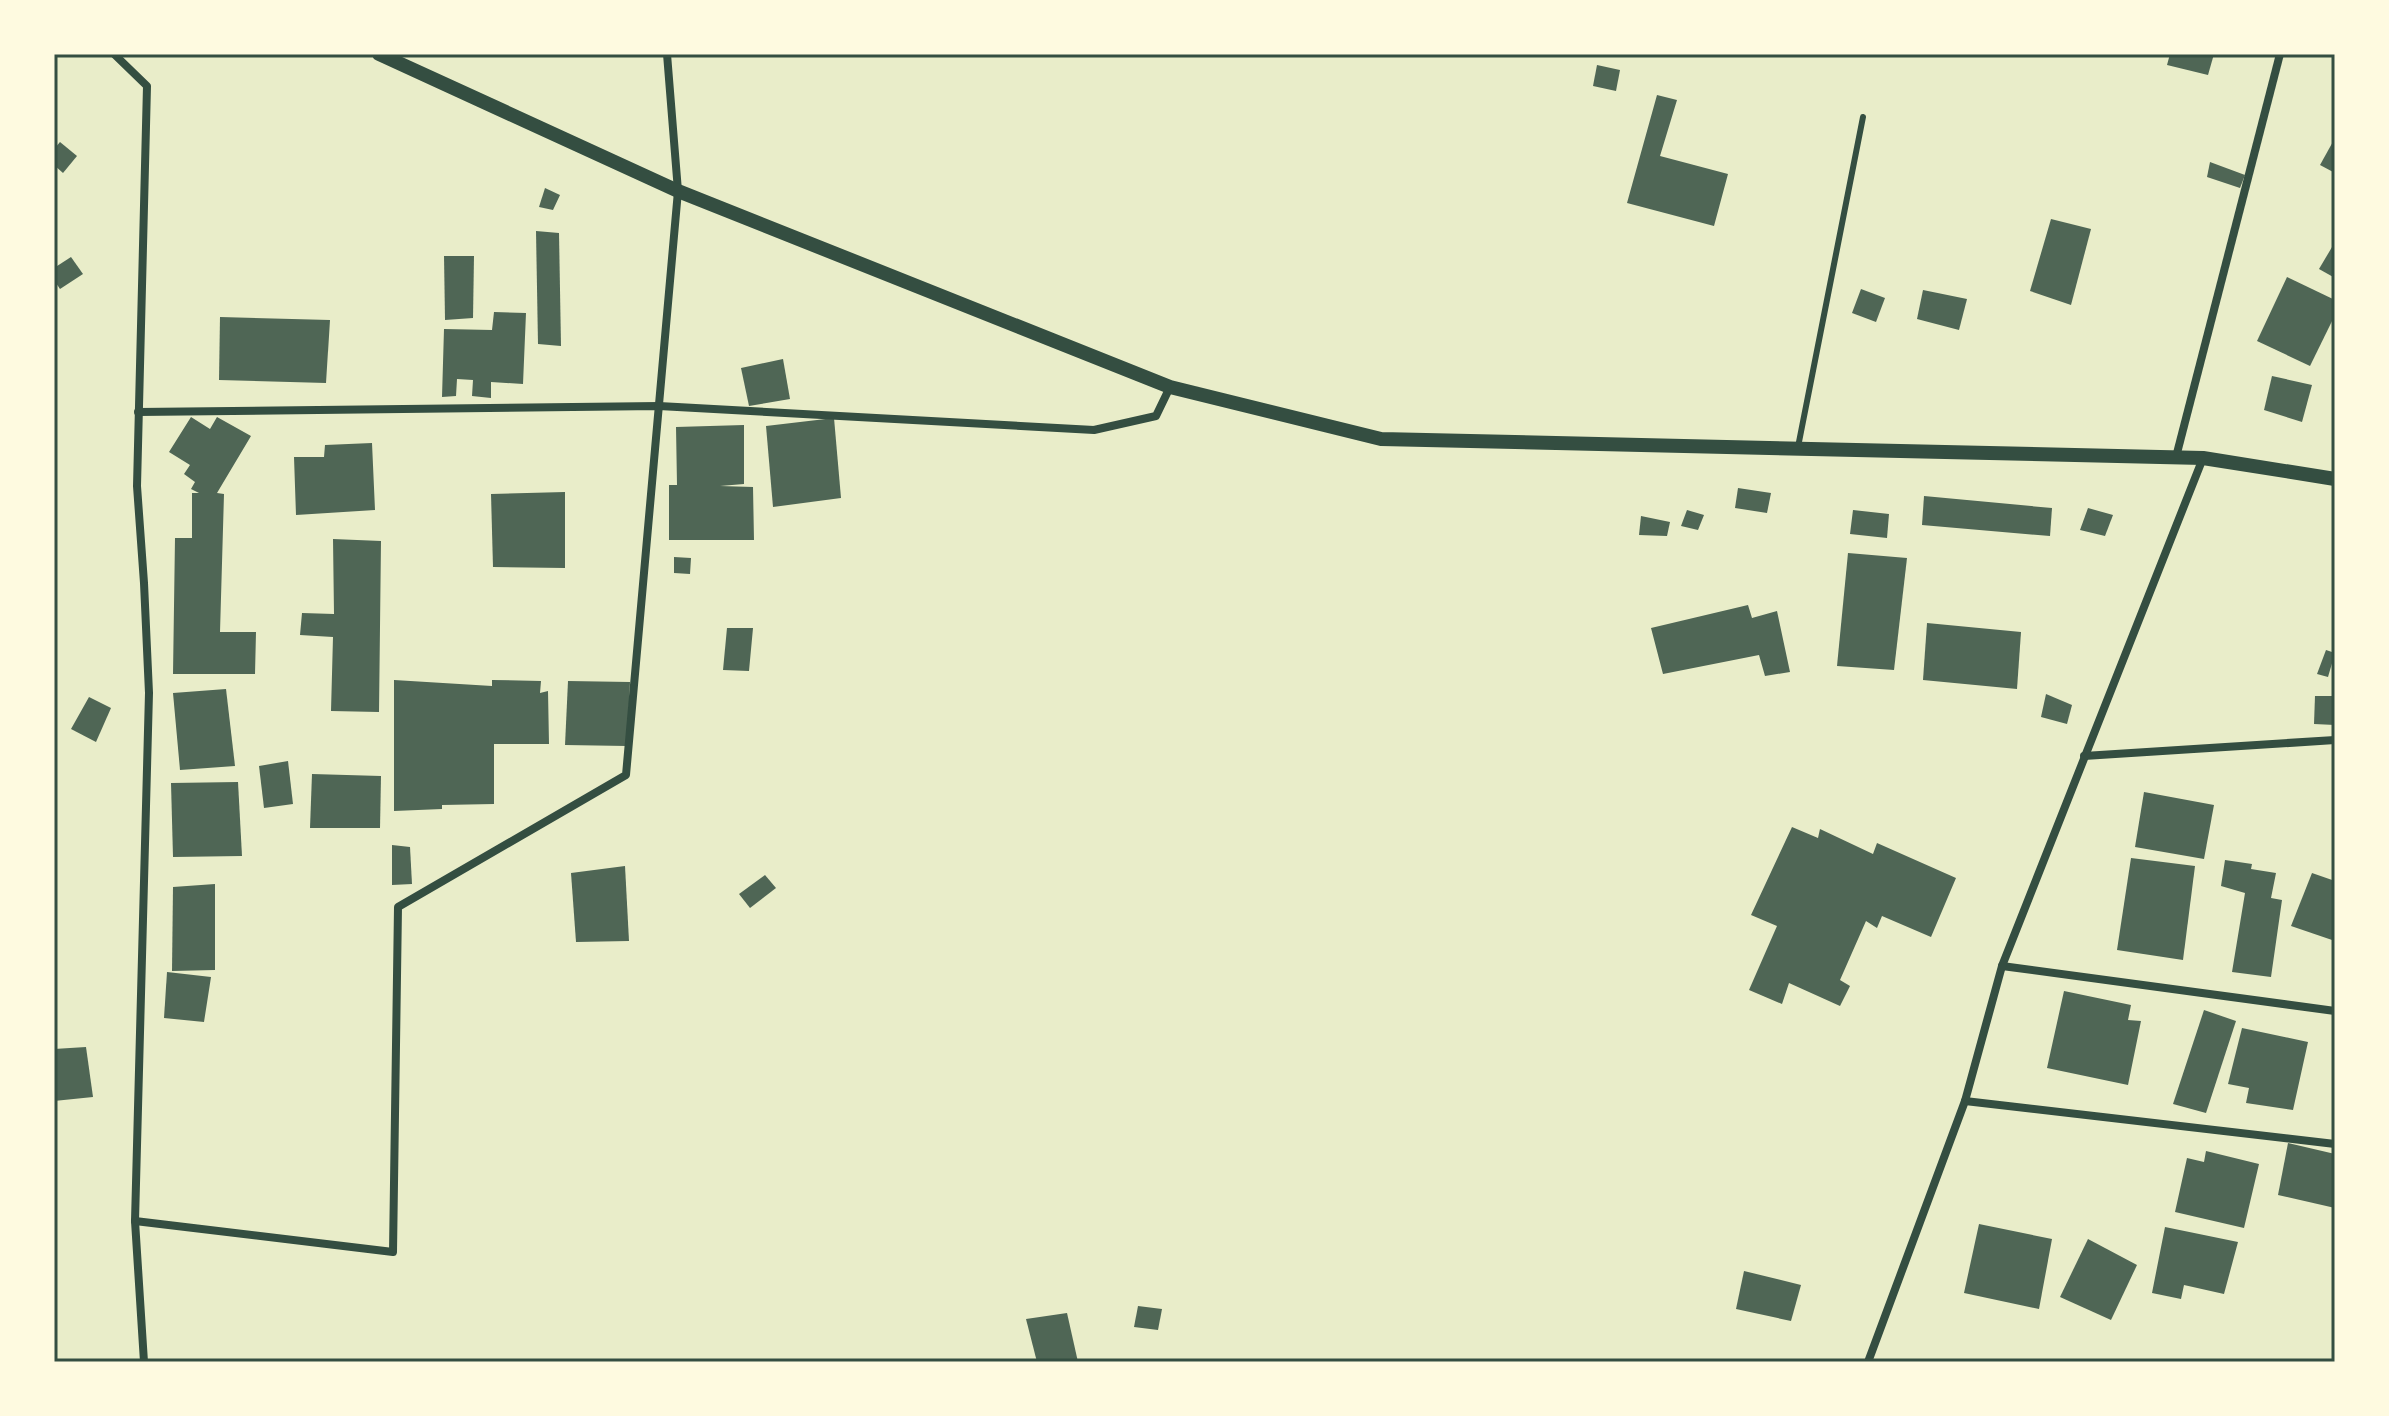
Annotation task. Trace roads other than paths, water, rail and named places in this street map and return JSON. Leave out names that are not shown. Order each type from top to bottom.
[{"type":"street","points":[[114,54],[147,86],[137,486],[149,693],[135,1221],[144,1362]]},
{"type":"street","points":[[379,54],[678,191],[1170,387],[1381,439],[2203,458],[2335,478]]},
{"type":"street","points":[[135,1221],[393,1252],[398,907],[626,775],[678,191],[667,54]]},
{"type":"street","points":[[2176,457],[2280,54]]},
{"type":"street","points":[[138,412],[659,406],[1094,430],[1156,416],[1170,387]]},
{"type":"street","points":[[1868,1362],[1965,1101],[2002,966],[2203,458]]},
{"type":"street","points":[[2084,756],[2335,740]]},
{"type":"street","points":[[2002,966],[2335,1011]]},
{"type":"street","points":[[1965,1101],[2335,1144]]},
{"type":"lane","points":[[1797,449],[1863,117]]}]
